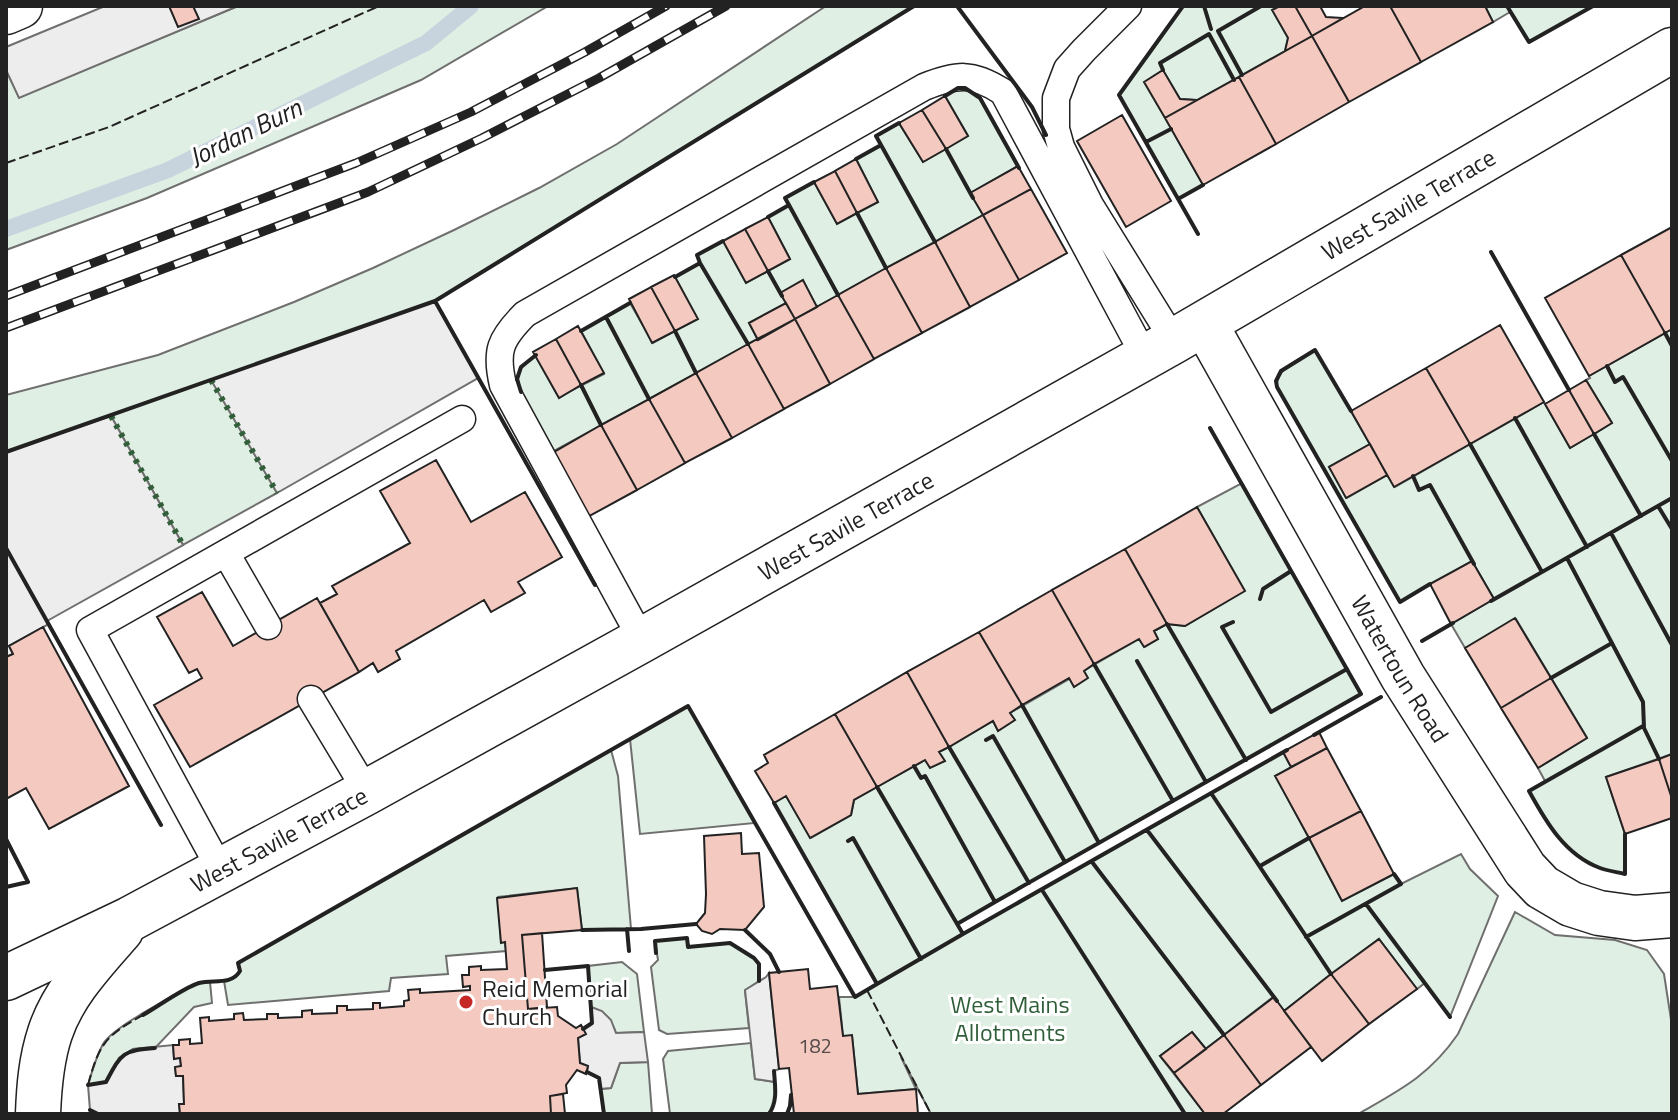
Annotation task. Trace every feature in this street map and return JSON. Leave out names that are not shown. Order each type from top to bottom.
[{"type":"street","points":[[6,12],[20,6]]},
{"type":"street","name":"West Savile Terrace","points":[[6,978],[130,919],[642,640],[1174,341],[1672,50]]},
{"type":"street","name":"Watertoun Road","points":[[1174,341],[1403,677],[1525,869],[1542,887],[1571,904],[1599,913],[1635,918],[1672,915]]},
{"type":"street","points":[[38,1114],[39,1080],[50,1032],[79,979],[130,919]]},
{"type":"lane","points":[[1128,6],[1067,69],[1056,98],[1056,129],[1061,147],[1090,205],[1174,341]]},
{"type":"lane","points":[[642,640],[503,385],[499,366],[501,347],[509,330],[525,314],[924,87],[950,77],[975,78],[1003,92],[1174,341]]},
{"type":"lane","points":[[220,869],[90,630],[462,419]]},
{"type":"lane","points":[[226,553],[268,626]]},
{"type":"lane","points":[[311,699],[367,792]]},
{"type":"lane","points":[[6,955],[51,956]]},
{"type":"green space","points":[[238,6],[548,6],[421,80],[147,198],[6,250],[6,70],[19,97]]},
{"type":"green space","points":[[826,6],[914,6],[435,301],[212,380],[277,493],[183,545],[111,416],[6,452],[6,395],[158,355],[294,302],[454,230],[539,188],[617,144]]},
{"type":"green space","points":[[1183,6],[1280,6],[1288,38],[1285,51],[1197,100],[1180,99],[1163,71],[1145,82],[1203,185],[1178,199],[1119,95]]},
{"type":"green space","points":[[1485,6],[1593,6],[1529,42],[1510,12],[1493,22]]},
{"type":"green space","points":[[958,88],[972,91],[980,98],[1018,166],[971,193],[983,215],[817,307],[802,281],[781,293],[786,303],[749,323],[758,340],[554,451],[518,383],[520,369],[527,362],[536,355],[559,397],[604,374],[581,331],[630,303],[653,343],[697,319],[675,277],[700,263],[697,255],[723,241],[746,283],[790,259],[768,217],[788,206],[785,198],[814,182],[837,224],[878,202],[856,159],[881,146],[876,136],[899,123],[923,162],[968,136],[945,96]]},
{"type":"green space","points":[[1672,329],[1672,754],[1606,777],[1625,834],[1625,874],[1600,868],[1577,855],[1550,826],[1529,791],[1545,781],[1538,768],[1587,738],[1516,619],[1465,648],[1451,624],[1494,599],[1472,561],[1400,602],[1277,387],[1277,380],[1284,369],[1315,350],[1370,444],[1329,467],[1347,498],[1387,475],[1395,487],[1544,402],[1570,448],[1612,423],[1586,380],[1589,376]]},
{"type":"green space","name":"West Mains Allotments","points":[[1242,483],[1361,694],[957,924],[964,934],[1283,752],[1291,767],[1276,776],[1342,901],[1394,874],[1401,884],[1461,854],[1470,869],[1498,896],[1450,1017],[1425,983],[1417,989],[1379,939],[1284,1011],[1273,997],[1206,1049],[1192,1032],[1160,1056],[1205,1114],[931,1114],[901,1057],[916,1089],[858,1094],[852,1036],[843,1036],[839,997],[855,997],[877,983],[774,803],[786,796],[811,838],[851,815],[854,800],[925,760],[944,760],[939,752],[993,721],[998,730],[1014,720],[1010,713],[1139,639],[1145,647],[1158,639],[1154,631],[1167,624],[1185,626],[1244,591],[1197,507]]},
{"type":"green space","points":[[688,706],[755,823],[640,834],[630,739]]},
{"type":"green space","points":[[611,750],[618,776],[631,929],[582,930],[577,888],[498,897],[501,942],[505,942],[506,951],[446,956],[448,974],[391,978],[389,991],[228,1005],[224,981],[237,976],[240,971],[238,963]]},
{"type":"green space","points":[[1515,912],[1555,935],[1615,940],[1647,950],[1664,974],[1672,1026],[1672,1114],[1358,1114],[1425,1071],[1458,1034]]},
{"type":"green space","points":[[687,938],[689,947],[730,943],[759,964],[759,981],[745,991],[749,1028],[667,1034],[659,1030],[651,967],[658,960],[655,941]]},
{"type":"green space","points":[[622,962],[637,974],[644,1032],[616,1033],[607,1017],[591,1007],[588,966]]},
{"type":"green space","points":[[210,982],[212,1003],[194,1007],[155,1048],[133,1049],[106,1082],[88,1085],[98,1054],[110,1036],[198,983]]},
{"type":"green space","points":[[751,1043],[755,1079],[775,1082],[775,1099],[769,1114],[670,1114],[663,1059],[668,1051]]},
{"type":"green space","points":[[648,1062],[652,1114],[604,1114],[600,1089],[611,1088],[620,1063]]},
{"type":"shaded area","points":[[105,6],[238,6],[19,98],[6,70],[6,47]]},
{"type":"shaded area","points":[[435,301],[478,378],[277,493],[211,380]]},
{"type":"shaded area","points":[[111,416],[183,545],[47,621],[49,624],[9,646],[13,654],[6,657],[6,452]]},
{"type":"shaded area","points":[[769,973],[779,1069],[774,1071],[775,1082],[755,1079],[745,990]]},
{"type":"shaded area","points":[[591,1007],[602,1011],[611,1020],[616,1033],[644,1032],[648,1062],[620,1063],[611,1088],[600,1089],[599,1078],[587,1072],[588,1066],[580,1063],[578,1038],[585,1034],[583,1029],[592,1023]]},
{"type":"shaded area","points":[[173,1045],[174,1058],[180,1058],[181,1066],[175,1068],[176,1076],[183,1076],[184,1104],[179,1104],[180,1114],[98,1114],[90,1110],[88,1085],[106,1082],[119,1058],[133,1049]]},
{"type":"building","points":[[169,6],[193,6],[199,19],[178,27]]},
{"type":"building","points":[[1280,6],[1295,6],[1312,36],[1285,51],[1288,38],[1272,10]]},
{"type":"building","points":[[1295,6],[1320,6],[1326,17],[1343,18],[1312,36]]},
{"type":"building","points":[[1365,6],[1390,6],[1421,62],[1349,102],[1312,36]]},
{"type":"building","points":[[1390,6],[1485,6],[1493,22],[1421,62]]},
{"type":"building","points":[[1312,36],[1349,102],[1276,144],[1239,77]]},
{"type":"building","points":[[1163,70],[1180,99],[1197,100],[1165,118],[1144,82]]},
{"type":"building","points":[[1239,77],[1276,144],[1203,185],[1165,118]]},
{"type":"building","points":[[945,96],[968,136],[946,149],[922,110]]},
{"type":"building","points":[[922,110],[946,149],[923,162],[899,123]]},
{"type":"building","points":[[1122,115],[1171,201],[1126,227],[1077,141]]},
{"type":"building","points":[[856,159],[878,202],[857,213],[835,171]]},
{"type":"building","points":[[1018,166],[1031,189],[983,215],[970,193]]},
{"type":"building","points":[[835,171],[857,213],[837,224],[814,182]]},
{"type":"building","points":[[1031,189],[1067,253],[1019,280],[983,215]]},
{"type":"building","points":[[983,215],[1019,280],[970,307],[935,242]]},
{"type":"building","points":[[768,217],[790,259],[768,271],[745,229]]},
{"type":"building","points":[[1672,227],[1672,329],[1665,333],[1621,255]]},
{"type":"building","points":[[745,229],[768,271],[746,283],[723,241]]},
{"type":"building","points":[[935,242],[970,307],[922,333],[886,268]]},
{"type":"building","points":[[1621,255],[1665,333],[1589,376],[1545,298]]},
{"type":"building","points":[[886,268],[922,333],[874,359],[838,295]]},
{"type":"building","points":[[674,275],[698,319],[675,331],[651,287]]},
{"type":"building","points":[[803,280],[817,307],[795,319],[780,293]]},
{"type":"building","points":[[651,287],[675,331],[652,343],[629,299]]},
{"type":"building","points":[[838,295],[874,359],[830,384],[795,319]]},
{"type":"building","points":[[786,303],[795,319],[758,340],[749,323]]},
{"type":"building","points":[[795,319],[830,384],[784,409],[748,344]]},
{"type":"building","points":[[1500,325],[1544,402],[1470,444],[1426,368]]},
{"type":"building","points":[[578,326],[604,373],[581,385],[556,339]]},
{"type":"building","points":[[556,339],[581,385],[559,398],[533,352]]},
{"type":"building","points":[[748,344],[784,409],[732,438],[696,373]]},
{"type":"building","points":[[1426,368],[1470,444],[1394,487],[1351,411]]},
{"type":"building","points":[[696,373],[732,438],[685,463],[649,399]]},
{"type":"building","points":[[1586,380],[1612,423],[1594,434],[1569,390]]},
{"type":"building","points":[[1569,390],[1594,434],[1570,448],[1545,404]]},
{"type":"building","points":[[649,399],[685,463],[637,490],[601,425]]},
{"type":"building","points":[[601,425],[637,490],[584,519],[549,455]]},
{"type":"building","points":[[1370,444],[1387,475],[1346,498],[1329,467]]},
{"type":"building","points":[[436,460],[471,522],[525,492],[562,557],[518,582],[525,593],[491,612],[484,600],[396,651],[400,659],[378,672],[373,663],[359,672],[320,603],[337,594],[332,586],[410,543],[380,491]]},
{"type":"building","points":[[1197,507],[1245,591],[1185,626],[1167,624],[1125,549]]},
{"type":"building","points":[[1125,549],[1167,624],[1154,631],[1158,639],[1144,647],[1139,639],[1094,664],[1052,590]]},
{"type":"building","points":[[1472,561],[1494,599],[1451,624],[1430,584]]},
{"type":"building","points":[[1052,590],[1094,664],[1084,671],[1088,678],[1074,687],[1069,678],[1022,705],[979,632]]},
{"type":"building","points":[[202,592],[233,646],[317,598],[359,672],[190,767],[154,705],[202,678],[197,669],[189,673],[157,617]]},
{"type":"building","points":[[1515,618],[1551,678],[1501,708],[1465,648]]},
{"type":"building","points":[[43,627],[129,786],[49,829],[26,788],[6,799],[6,657],[13,654],[9,646]]},
{"type":"building","points":[[979,632],[1022,705],[1010,713],[1015,720],[998,731],[993,721],[949,747],[907,672]]},
{"type":"building","points":[[907,672],[949,747],[939,752],[945,761],[930,768],[925,760],[877,787],[835,714]]},
{"type":"building","points":[[1551,678],[1587,738],[1538,768],[1501,708]]},
{"type":"building","points":[[835,714],[877,787],[854,800],[851,815],[810,838],[786,796],[774,803],[755,771],[768,763],[764,755]]},
{"type":"building","points":[[1319,732],[1327,748],[1291,767],[1283,752]]},
{"type":"building","points":[[1327,748],[1361,811],[1309,838],[1275,776]]},
{"type":"building","points":[[1672,754],[1672,799],[1659,759]]},
{"type":"building","points":[[1659,759],[1672,799],[1672,818],[1625,834],[1606,777]]},
{"type":"building","points":[[1361,811],[1394,874],[1342,901],[1309,838]]},
{"type":"building","points":[[741,833],[742,854],[759,853],[764,907],[745,930],[720,929],[712,934],[702,931],[696,924],[705,913],[704,836]]},
{"type":"building","name":"Reid Memorial Church","points":[[577,888],[582,930],[522,935],[528,1009],[557,1007],[558,1016],[576,1028],[581,1025],[586,1034],[578,1038],[580,1063],[588,1066],[586,1074],[577,1070],[566,1085],[567,1093],[550,1096],[551,1114],[180,1114],[179,1104],[184,1104],[183,1076],[176,1076],[175,1067],[181,1066],[180,1058],[174,1059],[173,1045],[179,1045],[179,1040],[190,1039],[190,1044],[202,1043],[200,1018],[209,1017],[209,1021],[234,1019],[234,1014],[243,1013],[244,1020],[267,1019],[267,1014],[278,1014],[278,1018],[302,1017],[302,1011],[312,1010],[312,1014],[337,1013],[337,1006],[347,1006],[347,1010],[373,1009],[373,1003],[380,1003],[380,1008],[404,1006],[404,1001],[409,1000],[408,990],[420,989],[420,993],[470,990],[470,986],[463,987],[462,975],[469,975],[469,967],[507,969],[497,898]]},
{"type":"building","points":[[542,933],[547,1007],[528,1009],[522,935]]},
{"type":"building","points":[[1379,939],[1417,989],[1369,1024],[1331,974]]},
{"type":"building","points":[[808,969],[810,989],[837,986],[843,1036],[852,1035],[858,1094],[916,1089],[918,1114],[794,1114],[789,1068],[779,1069],[769,973]]},
{"type":"building","points":[[1331,974],[1369,1024],[1322,1061],[1284,1011]]},
{"type":"building","points":[[1274,997],[1311,1047],[1261,1085],[1224,1035]]},
{"type":"building","points":[[1192,1032],[1206,1049],[1174,1073],[1160,1056]]},
{"type":"building","points":[[1224,1035],[1261,1085],[1223,1114],[1205,1114],[1174,1073]]},
{"type":"building","points":[[563,1094],[565,1114],[551,1114],[550,1096]]},
{"type":"waterway","name":"Jordan Burn","points":[[6,229],[168,170],[426,43],[471,6]]},
{"type":"railway","points":[[6,296],[356,163],[471,112],[666,6]]},
{"type":"railway","points":[[6,328],[368,192],[599,78],[726,6]]},
{"type":"hedge","points":[[211,380],[277,493]]},
{"type":"hedge","points":[[111,416],[183,545]]},
{"type":"fence","points":[[6,163],[109,127],[379,6]]},
{"type":"fence","points":[[867,990],[931,1114]]},
{"type":"fence","points":[[88,1085],[105,1042],[143,1015]]},
{"type":"fence","points":[[90,1110],[92,1114]]},
{"type":"wall","points":[[595,585],[435,301],[914,6]]},
{"type":"wall","points":[[957,6],[1032,107],[1046,135]]},
{"type":"wall","points":[[1183,6],[1119,95],[1198,234]]},
{"type":"wall","points":[[1204,6],[1211,29]]},
{"type":"wall","points":[[1242,75],[1218,31],[1261,6]]},
{"type":"wall","points":[[1507,6],[1529,42],[1593,6]]},
{"type":"wall","points":[[1163,70],[1160,63],[1209,34],[1234,80]]},
{"type":"wall","points":[[945,96],[958,88],[965,88],[980,98],[1019,168]]},
{"type":"wall","points":[[856,159],[881,145],[876,136],[899,123]]},
{"type":"wall","points":[[1146,142],[1171,129]]},
{"type":"wall","points":[[881,145],[935,242]]},
{"type":"wall","points":[[946,149],[973,198]]},
{"type":"wall","points":[[768,217],[789,205],[785,198],[814,182]]},
{"type":"wall","points":[[1178,199],[1203,185]]},
{"type":"wall","points":[[789,205],[838,295]]},
{"type":"wall","points":[[857,213],[886,268]]},
{"type":"wall","points":[[675,277],[700,263],[697,255],[723,241]]},
{"type":"wall","points":[[1491,252],[1569,390]]},
{"type":"wall","points":[[700,263],[748,344]]},
{"type":"wall","points":[[768,271],[782,296]]},
{"type":"wall","points":[[6,452],[435,301]]},
{"type":"wall","points":[[581,331],[630,303]]},
{"type":"wall","points":[[606,317],[649,399]]},
{"type":"wall","points":[[675,331],[696,373]]},
{"type":"wall","points":[[1665,333],[1672,346]]},
{"type":"wall","points":[[1351,411],[1315,350],[1281,371],[1276,381],[1400,602],[1430,584]]},
{"type":"wall","points":[[521,392],[517,379],[521,367],[536,355]]},
{"type":"wall","points":[[1607,366],[1615,382],[1623,377],[1672,461]]},
{"type":"wall","points":[[581,385],[601,425]]},
{"type":"wall","points":[[1515,418],[1587,547]]},
{"type":"wall","points":[[914,766],[921,778],[925,776],[995,902],[1361,694],[1210,428]]},
{"type":"wall","points":[[1594,434],[1641,516]]},
{"type":"wall","points":[[1470,444],[1542,572]]},
{"type":"wall","points":[[1413,476],[1419,490],[1430,485],[1474,564]]},
{"type":"wall","points":[[1491,601],[1672,498]]},
{"type":"wall","points":[[1658,506],[1672,529]]},
{"type":"wall","points":[[1611,533],[1672,645]]},
{"type":"wall","points":[[6,548],[161,825]]},
{"type":"wall","points":[[1567,558],[1643,702],[1644,728],[1659,759]]},
{"type":"wall","points":[[1260,599],[1263,589],[1291,571]]},
{"type":"wall","points":[[1233,622],[1222,627],[1271,712],[1347,669]]},
{"type":"wall","points":[[1422,641],[1453,623]]},
{"type":"wall","points":[[1167,624],[1246,760]]},
{"type":"wall","points":[[1551,678],[1612,643]]},
{"type":"wall","points":[[1137,661],[1206,782]]},
{"type":"wall","points":[[1094,664],[1173,801]]},
{"type":"wall","points":[[1314,735],[1381,697]]},
{"type":"wall","points":[[1022,705],[1099,843]]},
{"type":"wall","points":[[143,1015],[193,985],[232,979],[240,971],[238,963],[688,706],[855,997],[877,984]]},
{"type":"wall","points":[[1625,834],[1625,874],[1600,868],[1567,846],[1550,826],[1529,791],[1643,726]]},
{"type":"wall","points":[[986,740],[993,736],[1065,862]]},
{"type":"wall","points":[[949,747],[1029,883]]},
{"type":"wall","points":[[963,934],[1287,750]]},
{"type":"wall","points":[[774,803],[877,984],[963,934],[877,787]]},
{"type":"wall","points":[[1211,793],[1331,974]]},
{"type":"wall","points":[[1147,830],[1277,1001]]},
{"type":"wall","points":[[848,841],[853,838],[921,959]]},
{"type":"wall","points":[[1260,866],[1309,838]]},
{"type":"wall","points":[[6,839],[28,882],[6,887]]},
{"type":"wall","points":[[1092,862],[1224,1035]]},
{"type":"wall","points":[[1306,937],[1401,884],[1394,874]]},
{"type":"wall","points":[[1042,890],[1185,1114]]},
{"type":"wall","points":[[957,924],[995,902]]},
{"type":"wall","points":[[1366,904],[1450,1017]]},
{"type":"wall","points":[[582,930],[696,924]]},
{"type":"wall","points":[[627,929],[629,951]]},
{"type":"wall","points":[[745,930],[770,954],[779,972]]},
{"type":"wall","points":[[656,953],[655,941],[687,938],[688,947],[730,943],[759,964],[759,981]]},
{"type":"wall","points":[[545,970],[588,966],[592,1023],[583,1029]]},
{"type":"wall","points":[[88,1085],[106,1082],[119,1059],[129,1052],[155,1048]]},
{"type":"wall","points":[[769,1114],[775,1099],[774,1071]]},
{"type":"wall","points":[[587,1072],[599,1078],[604,1114]]},
{"type":"wall","points":[[787,1114],[791,1095]]},
{"type":"wall","points":[[90,1110],[98,1114]]},
{"type":"place","name":"Reid Memorial Church","points":[[466,1002]]}]
